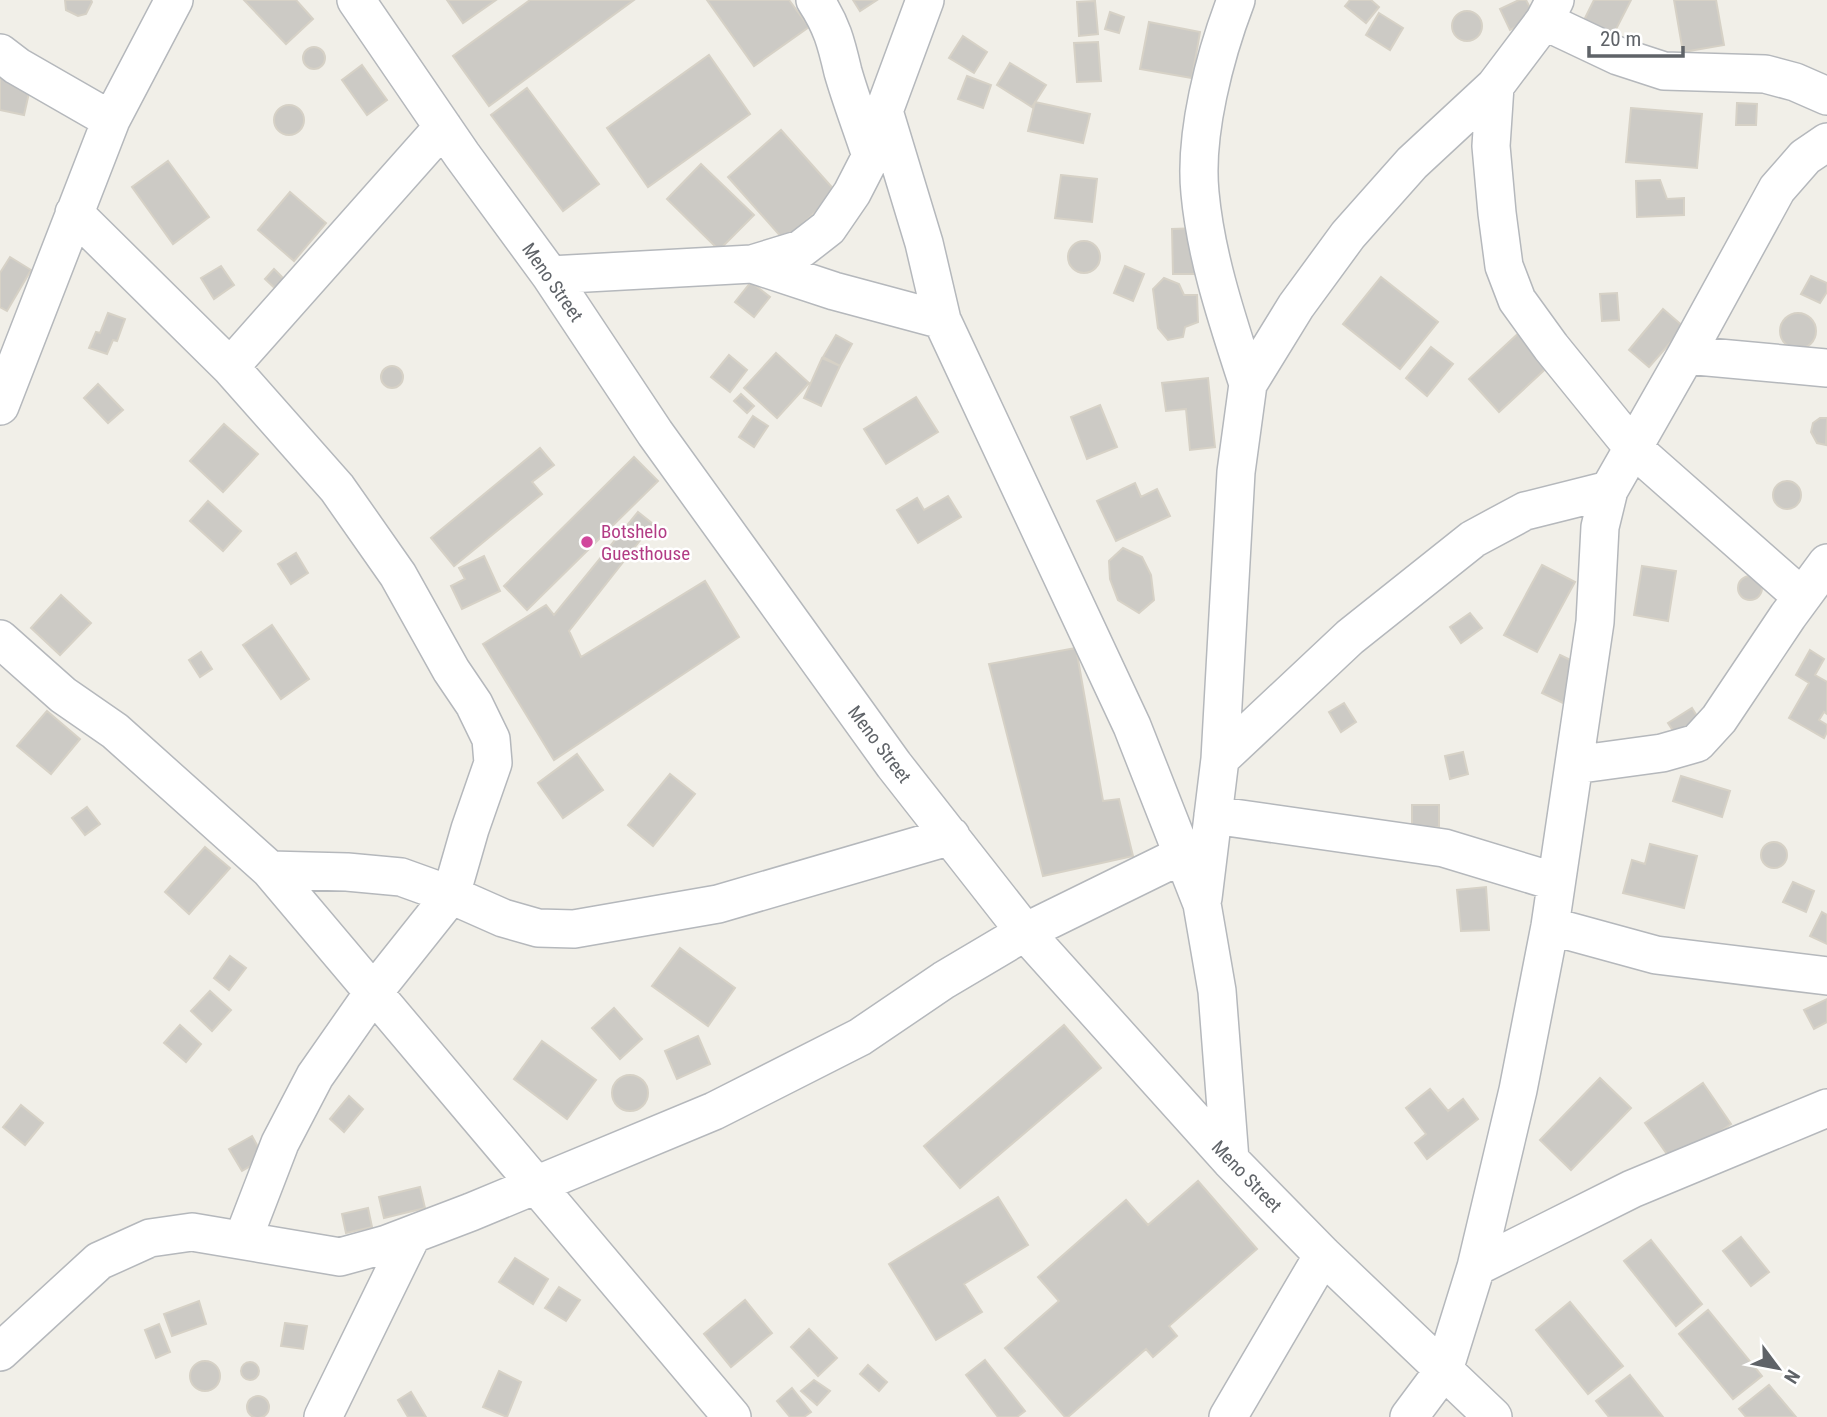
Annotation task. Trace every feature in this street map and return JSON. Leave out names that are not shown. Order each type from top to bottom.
[{"type":"street","points":[[0,406],[111,120],[174,0]]},
{"type":"street","name":"Meno Street","points":[[356,0],[443,127],[550,275],[663,444],[887,754],[1025,932],[1230,1160],[1323,1255],[1493,1417]]},
{"type":"street","points":[[815,0],[828,20],[838,45],[843,71],[871,156]]},
{"type":"street","points":[[550,275],[752,264],[801,249],[828,228],[852,193],[871,156],[884,111],[925,0]]},
{"type":"street","points":[[1236,0],[1211,85],[1202,135],[1199,191],[1225,312],[1248,384]]},
{"type":"street","points":[[1202,904],[1220,759],[1236,472],[1248,384],[1296,306],[1348,235],[1412,163],[1495,86],[1549,11],[1618,57],[1664,71],[1765,74],[1795,82],[1827,96]]},
{"type":"street","points":[[0,53],[35,78],[111,120]]},
{"type":"street","points":[[1495,86],[1491,146],[1496,213],[1504,266],[1517,300],[1551,347],[1633,448],[1802,597]]},
{"type":"street","points":[[884,111],[924,243],[942,320],[1132,726],[1202,904],[1218,1003],[1230,1160]]},
{"type":"street","points":[[230,367],[443,127]]},
{"type":"street","points":[[1409,1417],[1444,1370],[1476,1267],[1518,1090],[1550,926],[1595,622],[1600,527],[1609,489],[1777,189],[1805,157],[1827,142]]},
{"type":"street","points":[[74,213],[230,367],[337,488],[398,575],[451,670],[474,704],[491,739],[493,763],[451,895],[373,993],[315,1076],[286,1132],[243,1239]]},
{"type":"street","points":[[752,264],[834,291],[942,320]]},
{"type":"street","points":[[1686,355],[1827,368]]},
{"type":"street","points":[[1220,759],[1350,637],[1473,539],[1525,510],[1609,489]]},
{"type":"street","points":[[1574,765],[1662,752],[1697,743],[1719,719],[1827,563]]},
{"type":"street","points":[[0,639],[63,695],[115,731],[270,870],[732,1417]]},
{"type":"street","points":[[1213,815],[1444,848],[1556,882]]},
{"type":"street","points":[[270,870],[347,872],[401,877],[503,918],[538,928],[574,929],[718,904],[951,836]]},
{"type":"street","points":[[6,1338],[99,1261],[150,1238],[191,1232],[340,1257],[412,1235],[536,1185],[714,1111],[860,1037],[944,980],[1025,932],[1184,854]]},
{"type":"street","points":[[1550,926],[1656,955],[1827,976]]},
{"type":"street","points":[[1476,1267],[1632,1189],[1827,1108]]},
{"type":"street","points":[[323,1417],[412,1235]]},
{"type":"street","points":[[1228,1417],[1323,1255]]},
{"type":"building","points":[[65,0],[92,2],[86,14],[78,16],[66,10]]},
{"type":"building","points":[[244,0],[296,0],[313,19],[286,44]]},
{"type":"building","points":[[447,0],[496,0],[463,23]]},
{"type":"building","points":[[530,0],[634,0],[489,106],[453,56]]},
{"type":"building","points":[[707,0],[789,0],[809,27],[754,66]]},
{"type":"building","points":[[853,0],[877,0],[860,11]]},
{"type":"building","points":[[1350,0],[1371,0],[1379,7],[1366,23],[1345,6]]},
{"type":"building","points":[[1519,0],[1526,0],[1535,17],[1510,30],[1500,9]]},
{"type":"building","points":[[1594,0],[1631,0],[1610,41],[1581,26]]},
{"type":"building","points":[[1674,0],[1716,0],[1724,45],[1683,52]]},
{"type":"building","points":[[1095,1],[1098,34],[1079,36],[1077,2]]},
{"type":"building","points":[[1467,11],[1478,15],[1482,26],[1478,37],[1467,41],[1456,37],[1452,26],[1456,15]]},
{"type":"building","points":[[1110,12],[1124,17],[1119,33],[1105,29]]},
{"type":"building","points":[[1379,13],[1403,28],[1390,50],[1366,35]]},
{"type":"building","points":[[1149,22],[1200,32],[1192,78],[1140,69]]},
{"type":"building","points":[[963,36],[987,52],[974,73],[949,58]]},
{"type":"building","points":[[1098,42],[1101,81],[1077,82],[1074,43]]},
{"type":"building","points":[[310,47],[318,47],[325,54],[325,62],[318,69],[310,69],[303,62],[303,54]]},
{"type":"building","points":[[709,55],[750,114],[648,187],[607,128]]},
{"type":"building","points":[[1010,63],[1046,85],[1032,107],[997,85]]},
{"type":"building","points":[[362,65],[387,100],[367,115],[342,80]]},
{"type":"building","points":[[967,76],[991,85],[983,108],[958,99]]},
{"type":"building","points":[[0,77],[31,84],[24,115],[0,110]]},
{"type":"building","points":[[527,88],[599,184],[563,211],[491,115]]},
{"type":"building","points":[[1035,102],[1090,114],[1083,143],[1028,131]]},
{"type":"building","points":[[1737,103],[1757,104],[1756,125],[1736,125]]},
{"type":"building","points":[[289,105],[299,110],[304,120],[299,130],[289,135],[279,130],[274,120],[279,110]]},
{"type":"building","points":[[1631,108],[1702,114],[1697,168],[1626,162]]},
{"type":"building","points":[[781,130],[837,193],[784,240],[728,177]]},
{"type":"building","points":[[168,161],[209,217],[173,244],[132,187]]},
{"type":"building","points":[[701,164],[754,215],[719,250],[667,199]]},
{"type":"building","points":[[1061,175],[1097,179],[1092,222],[1055,218]]},
{"type":"building","points":[[1660,180],[1667,199],[1684,198],[1684,215],[1637,217],[1636,181]]},
{"type":"building","points":[[290,192],[326,223],[294,261],[258,230]]},
{"type":"building","points":[[1200,228],[1201,274],[1173,274],[1172,229]]},
{"type":"building","points":[[1084,241],[1095,246],[1100,257],[1095,268],[1084,273],[1073,268],[1068,257],[1073,246]]},
{"type":"building","points":[[10,257],[31,270],[7,311],[0,307],[0,273]]},
{"type":"building","points":[[221,266],[234,285],[214,299],[201,278]]},
{"type":"building","points":[[1125,266],[1144,274],[1133,301],[1114,293]]},
{"type":"building","points":[[274,269],[290,285],[281,294],[265,279]]},
{"type":"building","points":[[1811,276],[1827,283],[1827,292],[1820,303],[1801,294]]},
{"type":"building","points":[[1381,277],[1438,322],[1400,369],[1343,324]]},
{"type":"building","points":[[1164,278],[1179,284],[1184,295],[1197,295],[1198,322],[1185,327],[1183,337],[1168,340],[1158,328],[1153,289]]},
{"type":"building","points":[[751,282],[770,297],[754,317],[735,302]]},
{"type":"building","points":[[1617,293],[1619,320],[1602,321],[1600,294]]},
{"type":"building","points":[[1663,309],[1684,327],[1649,367],[1629,350]]},
{"type":"building","points":[[108,313],[125,319],[117,341],[113,340],[107,354],[89,348],[96,332],[100,333]]},
{"type":"building","points":[[1798,313],[1811,318],[1816,331],[1811,344],[1798,349],[1785,344],[1780,331],[1785,318]]},
{"type":"building","points":[[1522,330],[1552,363],[1499,412],[1469,379]]},
{"type":"building","points":[[836,335],[852,344],[840,366],[823,357]]},
{"type":"building","points":[[1431,347],[1453,364],[1427,396],[1406,378]]},
{"type":"building","points":[[776,353],[809,383],[777,418],[744,388]]},
{"type":"building","points":[[729,355],[747,370],[730,392],[711,377]]},
{"type":"building","points":[[822,358],[840,366],[821,406],[804,398]]},
{"type":"building","points":[[392,366],[400,369],[403,377],[400,385],[392,388],[384,385],[381,377],[384,369]]},
{"type":"building","points":[[1208,378],[1215,447],[1190,450],[1186,409],[1166,411],[1162,383]]},
{"type":"building","points":[[98,384],[123,410],[108,423],[84,398]]},
{"type":"building","points":[[741,394],[754,406],[747,413],[734,401]]},
{"type":"building","points":[[916,397],[938,432],[886,464],[864,429]]},
{"type":"building","points":[[1100,405],[1117,447],[1087,459],[1071,417]]},
{"type":"building","points":[[753,416],[768,426],[754,447],[739,437]]},
{"type":"building","points":[[1820,418],[1827,418],[1826,445],[1817,443],[1811,432],[1813,423]]},
{"type":"building","points":[[224,424],[258,454],[223,492],[190,461]]},
{"type":"building","points":[[540,448],[554,465],[532,482],[542,494],[454,566],[431,538]]},
{"type":"building","points":[[634,457],[658,481],[527,610],[504,586]]},
{"type":"building","points":[[1787,481],[1797,485],[1801,495],[1797,505],[1787,509],[1777,505],[1773,495],[1777,485]]},
{"type":"building","points":[[1135,483],[1141,497],[1157,489],[1170,516],[1116,541],[1097,501]]},
{"type":"building","points":[[948,496],[961,517],[918,543],[897,510],[917,498],[924,510]]},
{"type":"building","points":[[208,501],[241,531],[223,551],[190,521]]},
{"type":"building","points":[[638,512],[653,524],[569,631],[581,657],[705,581],[739,637],[554,760],[483,644],[546,605],[554,615]]},
{"type":"building","points":[[1123,548],[1142,557],[1151,575],[1154,600],[1139,613],[1118,600],[1110,579],[1109,561]]},
{"type":"building","points":[[296,553],[308,573],[291,584],[278,564]]},
{"type":"building","points":[[484,556],[500,591],[462,609],[451,586],[465,579],[459,568]]},
{"type":"building","points":[[1542,565],[1575,582],[1537,652],[1504,635]]},
{"type":"building","points":[[1642,566],[1676,571],[1668,621],[1634,615]]},
{"type":"building","points":[[1750,576],[1759,579],[1762,588],[1759,597],[1750,600],[1741,597],[1738,588],[1741,579]]},
{"type":"building","points":[[61,595],[91,623],[60,655],[31,628]]},
{"type":"building","points":[[1470,613],[1482,628],[1461,643],[1450,627]]},
{"type":"building","points":[[272,625],[309,679],[281,699],[243,645]]},
{"type":"building","points":[[1076,648],[1103,801],[1119,799],[1133,856],[1043,876],[989,664]]},
{"type":"building","points":[[1810,650],[1824,659],[1815,675],[1827,682],[1827,714],[1824,712],[1819,720],[1827,725],[1824,738],[1789,718],[1809,683],[1796,675]]},
{"type":"building","points":[[201,652],[212,669],[200,677],[189,660]]},
{"type":"building","points":[[1560,655],[1583,666],[1565,704],[1542,693]]},
{"type":"building","points":[[1344,703],[1356,722],[1341,732],[1329,712]]},
{"type":"building","points":[[1692,708],[1705,729],[1682,744],[1668,723]]},
{"type":"building","points":[[47,711],[80,739],[51,774],[17,746]]},
{"type":"building","points":[[1463,752],[1468,774],[1450,779],[1445,756]]},
{"type":"building","points":[[577,754],[603,790],[563,818],[538,783]]},
{"type":"building","points":[[670,774],[695,794],[653,846],[628,825]]},
{"type":"building","points":[[1681,776],[1730,791],[1722,817],[1673,801]]},
{"type":"building","points":[[1412,805],[1439,805],[1439,827],[1412,827]]},
{"type":"building","points":[[87,807],[100,824],[85,835],[72,818]]},
{"type":"building","points":[[1774,842],[1783,846],[1787,855],[1783,864],[1774,868],[1765,864],[1761,855],[1765,846]]},
{"type":"building","points":[[1650,844],[1697,856],[1684,908],[1623,893],[1632,860],[1645,864]]},
{"type":"building","points":[[205,847],[230,868],[189,914],[165,892]]},
{"type":"building","points":[[1793,882],[1814,891],[1806,912],[1783,902]]},
{"type":"building","points":[[1486,887],[1489,930],[1461,931],[1457,890]]},
{"type":"building","points":[[1822,912],[1827,915],[1827,944],[1810,936]]},
{"type":"building","points":[[680,948],[735,988],[708,1026],[652,986]]},
{"type":"building","points":[[230,956],[246,968],[229,990],[214,978]]},
{"type":"building","points":[[210,991],[231,1010],[212,1031],[191,1011]]},
{"type":"building","points":[[1827,999],[1827,1022],[1814,1029],[1804,1010]]},
{"type":"building","points":[[614,1008],[642,1039],[620,1059],[592,1028]]},
{"type":"building","points":[[180,1025],[201,1044],[186,1062],[164,1043]]},
{"type":"building","points":[[1064,1025],[1101,1068],[960,1188],[924,1146]]},
{"type":"building","points":[[698,1036],[710,1064],[677,1079],[665,1051]]},
{"type":"building","points":[[542,1041],[596,1080],[567,1119],[514,1079]]},
{"type":"building","points":[[630,1075],[643,1080],[648,1093],[643,1106],[630,1111],[617,1106],[612,1093],[617,1080]]},
{"type":"building","points":[[1600,1078],[1631,1108],[1571,1170],[1540,1140]]},
{"type":"building","points":[[1703,1083],[1731,1124],[1674,1164],[1645,1123]]},
{"type":"building","points":[[1430,1089],[1448,1111],[1463,1099],[1478,1119],[1427,1159],[1415,1143],[1426,1134],[1406,1108]]},
{"type":"building","points":[[349,1096],[363,1109],[344,1132],[330,1119]]},
{"type":"building","points":[[21,1105],[43,1123],[25,1145],[3,1127]]},
{"type":"building","points":[[252,1136],[264,1158],[242,1171],[229,1149]]},
{"type":"building","points":[[1198,1181],[1257,1249],[1169,1326],[1177,1336],[1153,1357],[1146,1349],[1065,1417],[1005,1348],[1059,1301],[1038,1277],[1126,1200],[1148,1225]]},
{"type":"building","points":[[420,1187],[425,1208],[384,1218],[379,1197]]},
{"type":"building","points":[[998,1197],[1028,1245],[964,1284],[982,1312],[936,1340],[889,1264]]},
{"type":"building","points":[[368,1208],[372,1227],[346,1233],[342,1214]]},
{"type":"building","points":[[1741,1237],[1769,1272],[1751,1286],[1723,1251]]},
{"type":"building","points":[[1651,1240],[1702,1304],[1676,1326],[1624,1261]]},
{"type":"building","points":[[515,1258],[548,1279],[533,1304],[499,1282]]},
{"type":"building","points":[[559,1287],[580,1300],[566,1321],[545,1308]]},
{"type":"building","points":[[745,1300],[772,1333],[731,1367],[704,1334]]},
{"type":"building","points":[[199,1301],[206,1324],[172,1336],[164,1314]]},
{"type":"building","points":[[1570,1302],[1623,1366],[1588,1394],[1536,1330]]},
{"type":"building","points":[[1708,1310],[1762,1376],[1733,1399],[1679,1334]]},
{"type":"building","points":[[285,1323],[307,1326],[303,1349],[281,1346]]},
{"type":"building","points":[[159,1324],[170,1352],[156,1358],[145,1330]]},
{"type":"building","points":[[809,1329],[837,1358],[818,1376],[791,1347]]},
{"type":"building","points":[[985,1360],[1025,1411],[1017,1417],[998,1417],[966,1375]]},
{"type":"building","points":[[205,1361],[211,1362],[219,1370],[219,1382],[211,1390],[205,1391],[199,1390],[191,1382],[190,1376],[191,1370],[199,1362]]},
{"type":"building","points":[[250,1362],[257,1364],[257,1378],[250,1380],[243,1378],[241,1371],[243,1364]]},
{"type":"building","points":[[868,1365],[887,1382],[879,1391],[860,1374]]},
{"type":"building","points":[[499,1371],[521,1382],[507,1417],[483,1407]]},
{"type":"building","points":[[1630,1375],[1663,1417],[1609,1417],[1596,1401]]},
{"type":"building","points":[[814,1380],[830,1391],[817,1405],[801,1391]]},
{"type":"building","points":[[1769,1385],[1796,1417],[1746,1417],[1739,1409]]},
{"type":"building","points":[[792,1388],[811,1412],[804,1417],[790,1417],[777,1401]]},
{"type":"building","points":[[411,1392],[426,1417],[408,1417],[398,1400]]},
{"type":"building","points":[[258,1396],[266,1399],[269,1407],[266,1415],[258,1418],[250,1415],[247,1407],[250,1399]]},
{"type":"place","name":"Botshelo Guesthouse","points":[[587,542]]}]
